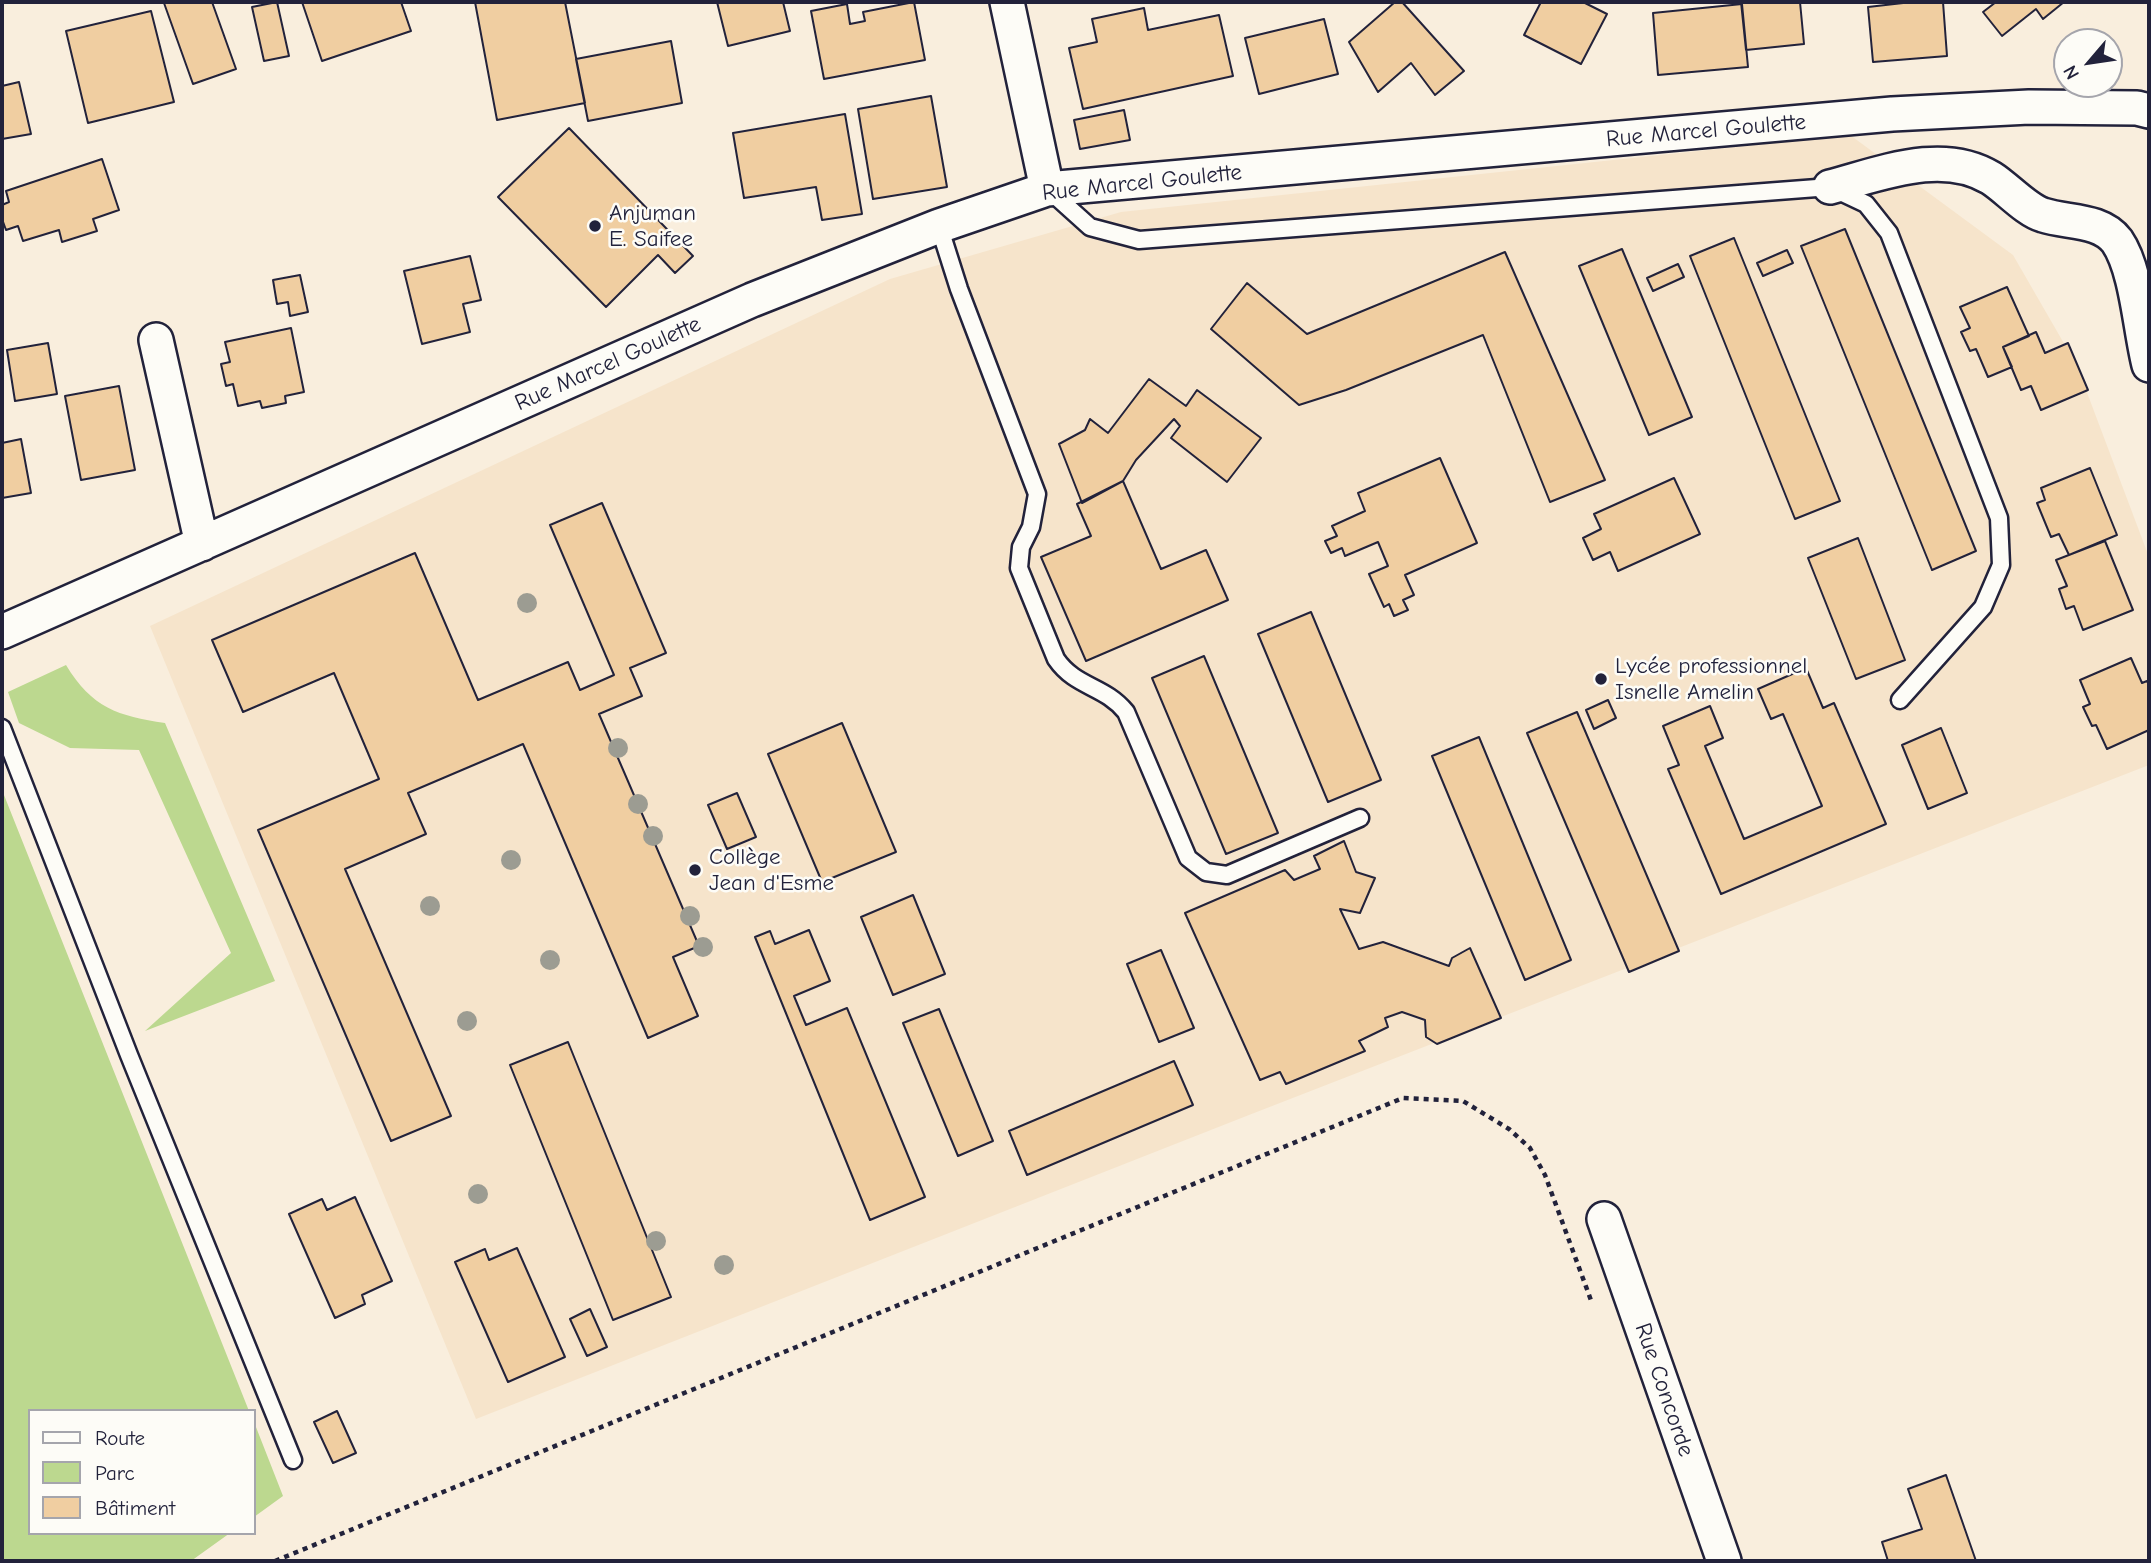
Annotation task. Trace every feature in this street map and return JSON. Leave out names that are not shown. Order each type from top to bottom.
[{"type":"street","points":[[1007,2],[1047,189]]},
{"type":"street","name":"Rue Marcel Goulette","points":[[2,632],[752,300],[939,226],[1047,189],[1892,114],[2029,107],[2137,108],[2149,111]]},
{"type":"street","points":[[1830,187],[1918,164],[1966,167],[1990,178],[2040,215],[2102,227],[2116,240],[2127,260],[2149,365]]},
{"type":"street","points":[[156,340],[202,544]]},
{"type":"street","name":"Rue Concorde","points":[[1604,1219],[1724,1561]]},
{"type":"lane","points":[[1047,189],[1090,227],[1139,240],[1830,187],[1866,204],[1889,233],[1999,518],[2001,565],[1983,607],[1900,701]]},
{"type":"lane","points":[[939,226],[959,289],[1037,494],[1031,527],[1021,547],[1019,568],[1056,659],[1076,680],[1102,691],[1116,700],[1126,712],[1188,858],[1206,872],[1227,875],[1360,818]]},
{"type":"lane","points":[[2,728],[129,1055],[293,1460]]},
{"type":"path","points":[[275,1561],[1403,1098],[1463,1101],[1509,1129],[1530,1148],[1545,1175],[1592,1304]]},
{"type":"shaded area","points":[[1850,135],[2013,255],[2077,366],[2149,557],[2149,765],[476,1419],[150,626],[890,279],[1121,212]]},
{"type":"green space","points":[[66,665],[86,691],[108,708],[133,717],[165,723],[275,981],[145,1031],[231,953],[139,750],[70,748],[19,723],[8,692]]},
{"type":"green space","points":[[2,790],[248,1409],[28,1409],[28,1535],[227,1535],[191,1561],[2,1561]]},
{"type":"green space","points":[[256,1427],[283,1496],[256,1516]]},
{"type":"building","points":[[212,2],[236,69],[193,84],[164,3]]},
{"type":"building","points":[[277,2],[289,56],[264,61],[252,7]]},
{"type":"building","points":[[302,2],[401,2],[411,31],[322,61]]},
{"type":"building","points":[[475,2],[565,2],[585,103],[497,120]]},
{"type":"building","points":[[717,2],[783,2],[790,31],[728,46]]},
{"type":"building","points":[[914,2],[925,60],[824,79],[811,11],[847,4],[850,24],[865,21],[863,12]]},
{"type":"building","points":[[1395,2],[1402,2],[1464,71],[1435,95],[1411,63],[1378,92],[1349,42]]},
{"type":"building","points":[[1541,2],[1583,2],[1607,14],[1581,64],[1524,35]]},
{"type":"building","points":[[1741,2],[1800,2],[1804,44],[1746,50]]},
{"type":"building","points":[[1943,2],[1947,56],[1873,62],[1868,7]]},
{"type":"building","points":[[1996,2],[2064,2],[2043,19],[2036,9],[2002,36],[1983,12]]},
{"type":"building","points":[[1742,4],[1748,67],[1658,75],[1653,13]]},
{"type":"building","points":[[1144,8],[1148,30],[1219,15],[1233,76],[1083,109],[1069,48],[1097,42],[1092,19]]},
{"type":"building","points":[[151,11],[174,102],[88,123],[66,31]]},
{"type":"building","points":[[1324,19],[1338,74],[1259,94],[1245,38]]},
{"type":"building","points":[[671,41],[682,103],[588,121],[576,59]]},
{"type":"building","points":[[19,82],[31,134],[2,139],[2,86]]},
{"type":"building","points":[[931,96],[947,187],[873,199],[858,109]]},
{"type":"building","points":[[1124,110],[1130,140],[1080,149],[1074,120]]},
{"type":"building","points":[[845,114],[862,214],[822,220],[816,187],[744,198],[733,133]]},
{"type":"building","name":"Anjuman E. Saifee","points":[[569,128],[693,256],[675,273],[658,255],[606,307],[498,197]]},
{"type":"building","points":[[102,159],[119,210],[93,219],[97,231],[62,242],[59,230],[23,241],[18,226],[6,230],[2,219],[2,205],[9,202],[6,191]]},
{"type":"building","points":[[1845,229],[1976,551],[1932,570],[1801,246]]},
{"type":"building","points":[[1734,238],[1840,501],[1795,519],[1690,256]]},
{"type":"building","points":[[1622,249],[1692,417],[1649,435],[1579,266]]},
{"type":"building","points":[[1787,250],[1793,263],[1763,276],[1757,263]]},
{"type":"building","points":[[1505,252],[1605,480],[1550,502],[1483,335],[1346,390],[1299,405],[1211,329],[1247,283],[1307,334]]},
{"type":"building","points":[[470,256],[481,300],[463,304],[470,332],[422,344],[404,271]]},
{"type":"building","points":[[1678,264],[1684,277],[1653,291],[1647,278]]},
{"type":"building","points":[[300,275],[308,312],[290,316],[288,302],[277,304],[273,280]]},
{"type":"building","points":[[2007,287],[2029,336],[2003,347],[2012,367],[1988,377],[1976,349],[1970,351],[1961,332],[1970,328],[1960,307]]},
{"type":"building","points":[[291,328],[304,392],[285,396],[286,403],[262,408],[260,401],[238,406],[233,384],[226,386],[221,364],[230,362],[225,342]]},
{"type":"building","points":[[2036,332],[2045,353],[2068,343],[2088,390],[2041,410],[2031,386],[2021,390],[2003,347]]},
{"type":"building","points":[[48,343],[57,394],[15,401],[7,350]]},
{"type":"building","points":[[1149,379],[1186,406],[1197,390],[1261,438],[1227,482],[1171,438],[1180,426],[1174,419],[1136,460],[1123,481],[1082,503],[1059,444],[1085,430],[1090,419],[1108,433]]},
{"type":"building","points":[[119,386],[135,470],[81,480],[65,396]]},
{"type":"building","points":[[21,439],[31,493],[2,498],[2,443]]},
{"type":"building","points":[[1440,458],[1477,543],[1405,575],[1414,595],[1403,600],[1408,610],[1394,616],[1389,604],[1384,607],[1369,574],[1388,566],[1378,542],[1345,556],[1342,548],[1331,553],[1325,541],[1337,536],[1332,526],[1365,511],[1358,493]]},
{"type":"building","points":[[2090,468],[2117,535],[2069,555],[2059,534],[2051,537],[2037,503],[2045,500],[2041,488]]},
{"type":"building","points":[[1674,478],[1700,534],[1618,571],[1610,552],[1593,560],[1583,538],[1601,529],[1594,514]]},
{"type":"building","points":[[1123,481],[1161,569],[1206,550],[1228,600],[1086,661],[1041,557],[1091,536],[1077,504]]},
{"type":"building","points":[[602,503],[666,653],[630,668],[642,696],[599,714],[699,946],[673,957],[698,1016],[648,1038],[523,744],[408,793],[426,834],[345,869],[451,1116],[391,1141],[258,830],[379,779],[334,673],[243,712],[212,640],[415,553],[478,700],[568,662],[580,690],[614,675],[550,525]]},
{"type":"building","points":[[1858,538],[1905,660],[1856,679],[1808,558]]},
{"type":"building","points":[[2105,541],[2133,610],[2083,630],[2074,606],[2066,609],[2059,589],[2067,586],[2056,560]]},
{"type":"building","points":[[1311,612],[1381,780],[1328,802],[1258,634]]},
{"type":"building","points":[[1204,656],[1278,833],[1226,854],[1152,678]]},
{"type":"building","points":[[2131,658],[2142,683],[2147,681],[2149,685],[2149,730],[2107,749],[2096,725],[2092,726],[2083,707],[2090,704],[2080,680]]},
{"type":"building","points":[[1806,668],[1823,708],[1834,703],[1886,824],[1721,894],[1668,769],[1679,765],[1663,726],[1710,706],[1723,738],[1705,746],[1744,839],[1822,806],[1783,714],[1771,719],[1758,689]]},
{"type":"building","points":[[1608,700],[1616,718],[1594,729],[1586,710]]},
{"type":"building","points":[[1577,712],[1679,951],[1629,972],[1527,733]]},
{"type":"building","points":[[842,723],[896,852],[822,882],[768,754]]},
{"type":"building","points":[[1941,728],[1967,793],[1928,809],[1902,745]]},
{"type":"building","points":[[1479,737],[1571,960],[1525,980],[1432,756]]},
{"type":"building","points":[[737,793],[756,837],[727,849],[708,805]]},
{"type":"building","points":[[1344,841],[1356,872],[1375,878],[1360,913],[1340,909],[1359,949],[1383,942],[1449,966],[1452,958],[1470,948],[1501,1018],[1437,1044],[1426,1037],[1425,1020],[1402,1012],[1385,1018],[1388,1027],[1359,1041],[1365,1051],[1286,1084],[1280,1072],[1260,1080],[1185,913],[1285,870],[1294,880],[1320,869],[1314,856]]},
{"type":"building","points":[[913,895],[945,974],[893,995],[861,917]]},
{"type":"building","points":[[809,930],[830,981],[794,996],[806,1025],[847,1008],[925,1197],[870,1220],[755,937],[770,931],[775,944]]},
{"type":"building","points":[[1161,950],[1194,1028],[1159,1042],[1127,964]]},
{"type":"building","points":[[939,1009],[993,1141],[958,1156],[903,1023]]},
{"type":"building","points":[[568,1042],[671,1297],[613,1320],[510,1065]]},
{"type":"building","points":[[1174,1061],[1193,1105],[1027,1175],[1009,1131]]},
{"type":"building","points":[[355,1197],[392,1281],[362,1295],[365,1304],[335,1318],[289,1214],[322,1199],[327,1210]]},
{"type":"building","points":[[517,1248],[565,1357],[508,1382],[455,1262],[485,1249],[489,1260]]},
{"type":"building","points":[[590,1309],[607,1347],[587,1356],[570,1319]]},
{"type":"building","points":[[337,1411],[356,1453],[333,1463],[314,1422]]},
{"type":"building","points":[[1946,1475],[1976,1561],[1888,1561],[1882,1542],[1922,1529],[1908,1489]]},
{"type":"place","name":"Anjuman E. Saifee","points":[[595,226]]},
{"type":"place","name":"Lycée professionnel Isnelle Amelin","points":[[1601,679]]},
{"type":"place","name":"Collège Jean d'Esme","points":[[695,870]]}]
